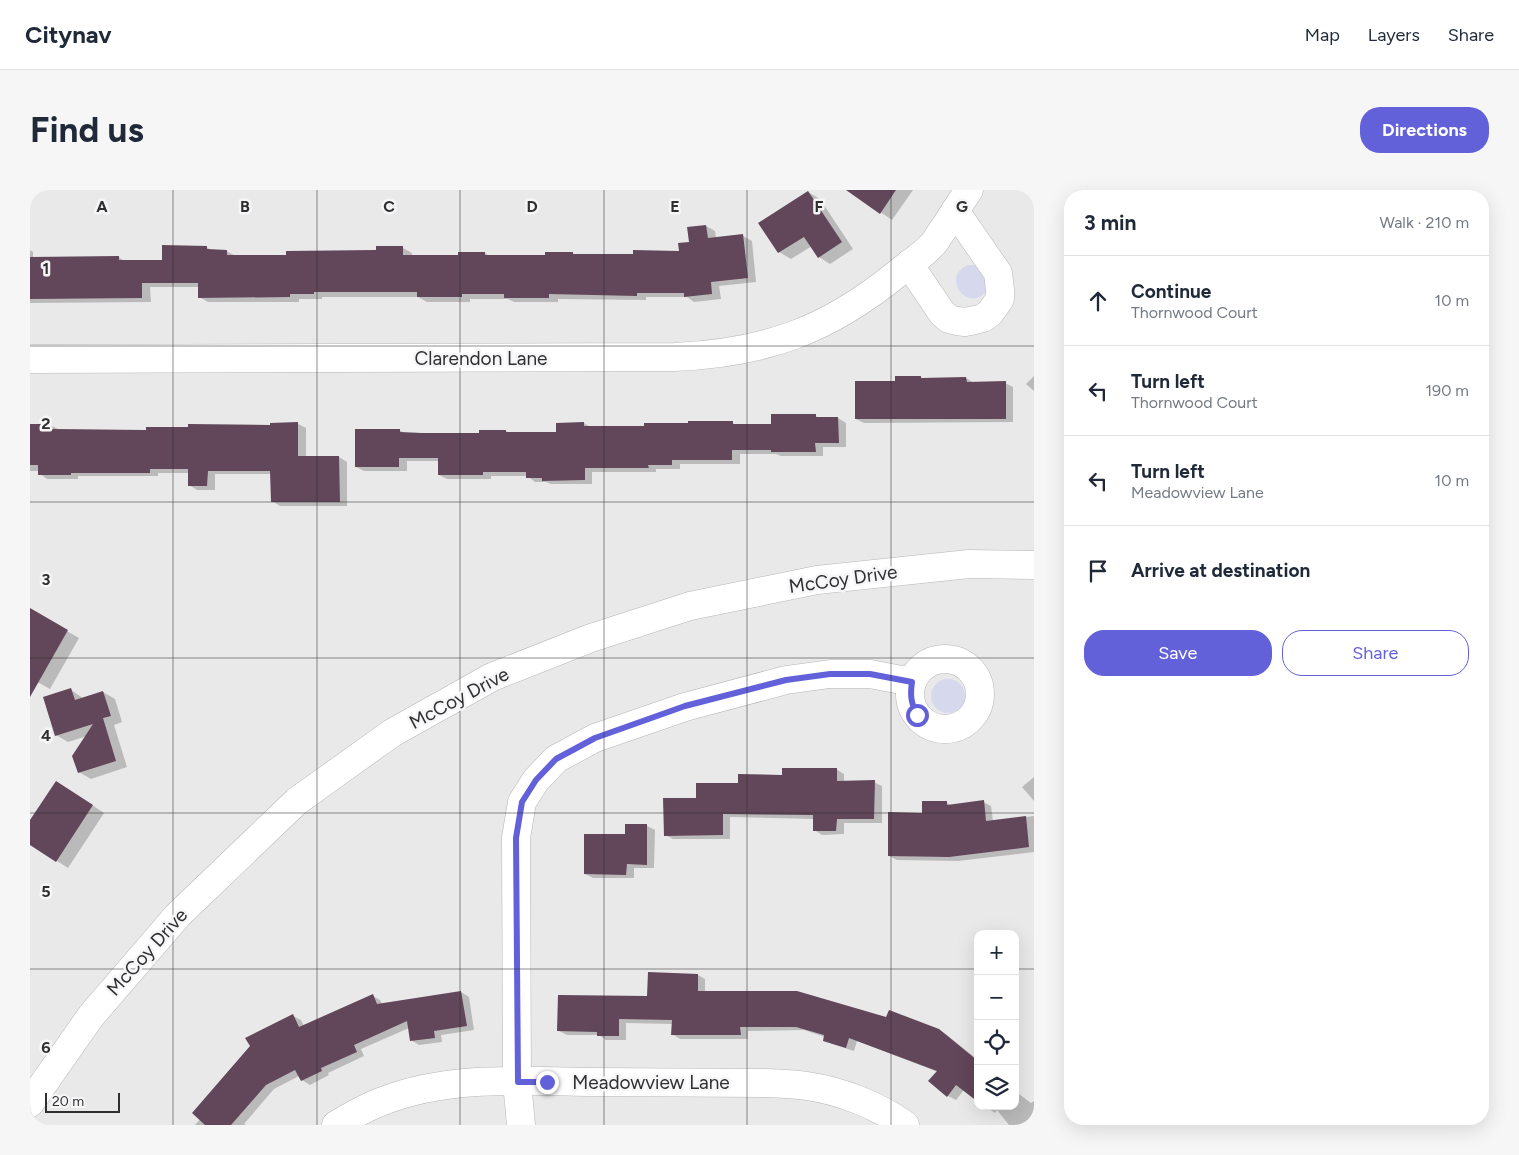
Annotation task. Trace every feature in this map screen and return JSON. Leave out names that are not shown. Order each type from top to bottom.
[{"type":"street","name":"Clarendon Lane","points":[[909,264],[942,314],[949,319],[965,322],[983,318],[990,313],[1000,299],[998,273],[962,200]]},
{"type":"street","name":"Clarendon Lane","points":[[30,359],[674,357],[705,356],[734,352],[781,340],[806,331],[853,306],[875,291],[933,244],[962,200]]},
{"type":"street","name":"McCoy Drive","points":[[30,1103],[91,1016],[178,915],[297,801],[392,733],[492,677],[591,638],[690,606],[817,580],[969,564],[1034,565]]},
{"type":"street","points":[[521,1125],[518,1082],[516,838],[522,802],[536,780],[556,759],[595,738],[685,706],[786,680],[830,674],[870,674],[912,682]]},
{"type":"street","name":"Meadowview Lane","points":[[336,1125],[359,1111],[383,1100],[411,1092],[433,1087],[464,1084],[518,1082],[768,1083],[807,1086],[828,1090],[869,1104],[905,1125]]},
{"type":"shaded area","points":[[968,265],[984,269],[988,289],[980,296],[973,298],[960,292],[957,285],[956,278],[960,271]]},
{"type":"shaded area","points":[[948,679],[955,680],[960,684],[964,689],[964,703],[960,708],[955,712],[948,713],[941,712],[936,708],[932,703],[931,696],[932,689],[936,684],[941,680]]},
{"type":"building","points":[[846,190],[896,190],[880,214]]},
{"type":"building","points":[[808,191],[842,242],[818,258],[804,237],[778,253],[758,223]]},
{"type":"building","points":[[706,225],[708,238],[743,234],[748,278],[711,282],[712,294],[684,297],[684,293],[637,293],[637,296],[549,294],[549,298],[504,298],[504,294],[462,294],[462,297],[417,297],[417,292],[314,292],[314,294],[290,294],[290,297],[198,298],[198,283],[142,283],[142,298],[30,299],[30,257],[119,256],[119,260],[162,260],[162,245],[207,246],[207,249],[227,250],[227,255],[286,255],[286,251],[376,250],[376,246],[403,246],[403,255],[458,255],[458,252],[485,252],[485,255],[545,255],[545,252],[633,254],[633,250],[679,251],[678,243],[689,242],[687,227]]},
{"type":"building","points":[[895,376],[921,376],[921,378],[966,377],[967,382],[1006,381],[1006,419],[855,419],[855,381],[895,381]]},
{"type":"building","points":[[771,414],[816,414],[816,417],[838,417],[839,443],[815,443],[816,452],[732,450],[732,460],[672,460],[672,465],[648,465],[649,468],[585,468],[585,480],[542,481],[542,478],[526,478],[526,472],[483,472],[483,475],[438,475],[438,458],[399,458],[399,467],[355,467],[355,429],[400,429],[400,432],[422,433],[479,433],[479,430],[556,432],[556,423],[584,422],[584,426],[644,426],[644,423],[688,423],[688,421],[733,421],[733,424],[771,424]]},
{"type":"building","points":[[298,422],[298,456],[339,456],[340,502],[271,502],[270,471],[208,471],[207,486],[188,486],[188,469],[150,469],[150,473],[38,475],[38,465],[30,465],[30,424],[50,424],[50,429],[146,430],[146,427],[188,427],[188,424],[270,425],[270,423]]},
{"type":"building","points":[[30,608],[68,630],[30,697]]},
{"type":"building","points":[[71,688],[75,700],[103,691],[111,716],[103,718],[116,761],[78,773],[72,756],[93,724],[55,736],[43,697]]},
{"type":"building","points":[[782,768],[837,768],[837,781],[875,780],[874,819],[837,819],[836,831],[813,831],[813,815],[723,814],[723,835],[664,836],[663,798],[696,798],[696,783],[738,783],[738,774],[782,775]]},
{"type":"building","points":[[56,781],[93,805],[56,862],[30,845],[30,820]]},
{"type":"building","points":[[984,800],[986,821],[1026,816],[1029,847],[949,857],[888,856],[888,812],[922,813],[922,801],[947,801],[947,805]]},
{"type":"building","points":[[625,824],[647,824],[647,865],[627,864],[626,875],[584,874],[584,834],[625,834]]},
{"type":"building","points":[[648,972],[698,974],[698,991],[797,991],[886,1017],[889,1010],[939,1029],[974,1058],[974,1099],[956,1085],[947,1097],[928,1081],[937,1071],[849,1038],[846,1048],[823,1041],[824,1035],[796,1027],[740,1027],[741,1035],[671,1035],[672,1020],[619,1019],[619,1036],[597,1036],[597,1032],[557,1031],[558,995],[647,996]]},
{"type":"building","points":[[461,991],[467,1026],[434,1031],[435,1038],[410,1041],[407,1021],[354,1045],[357,1052],[321,1068],[322,1071],[301,1081],[295,1070],[266,1085],[231,1125],[205,1125],[192,1113],[250,1046],[245,1038],[293,1014],[299,1027],[373,994],[377,1004]]},
{"type":"route","points":[[547,1082],[518,1082],[516,838],[522,802],[536,780],[556,759],[595,738],[685,706],[786,680],[830,674],[870,674],[912,682],[910,693],[917,715]]}]
